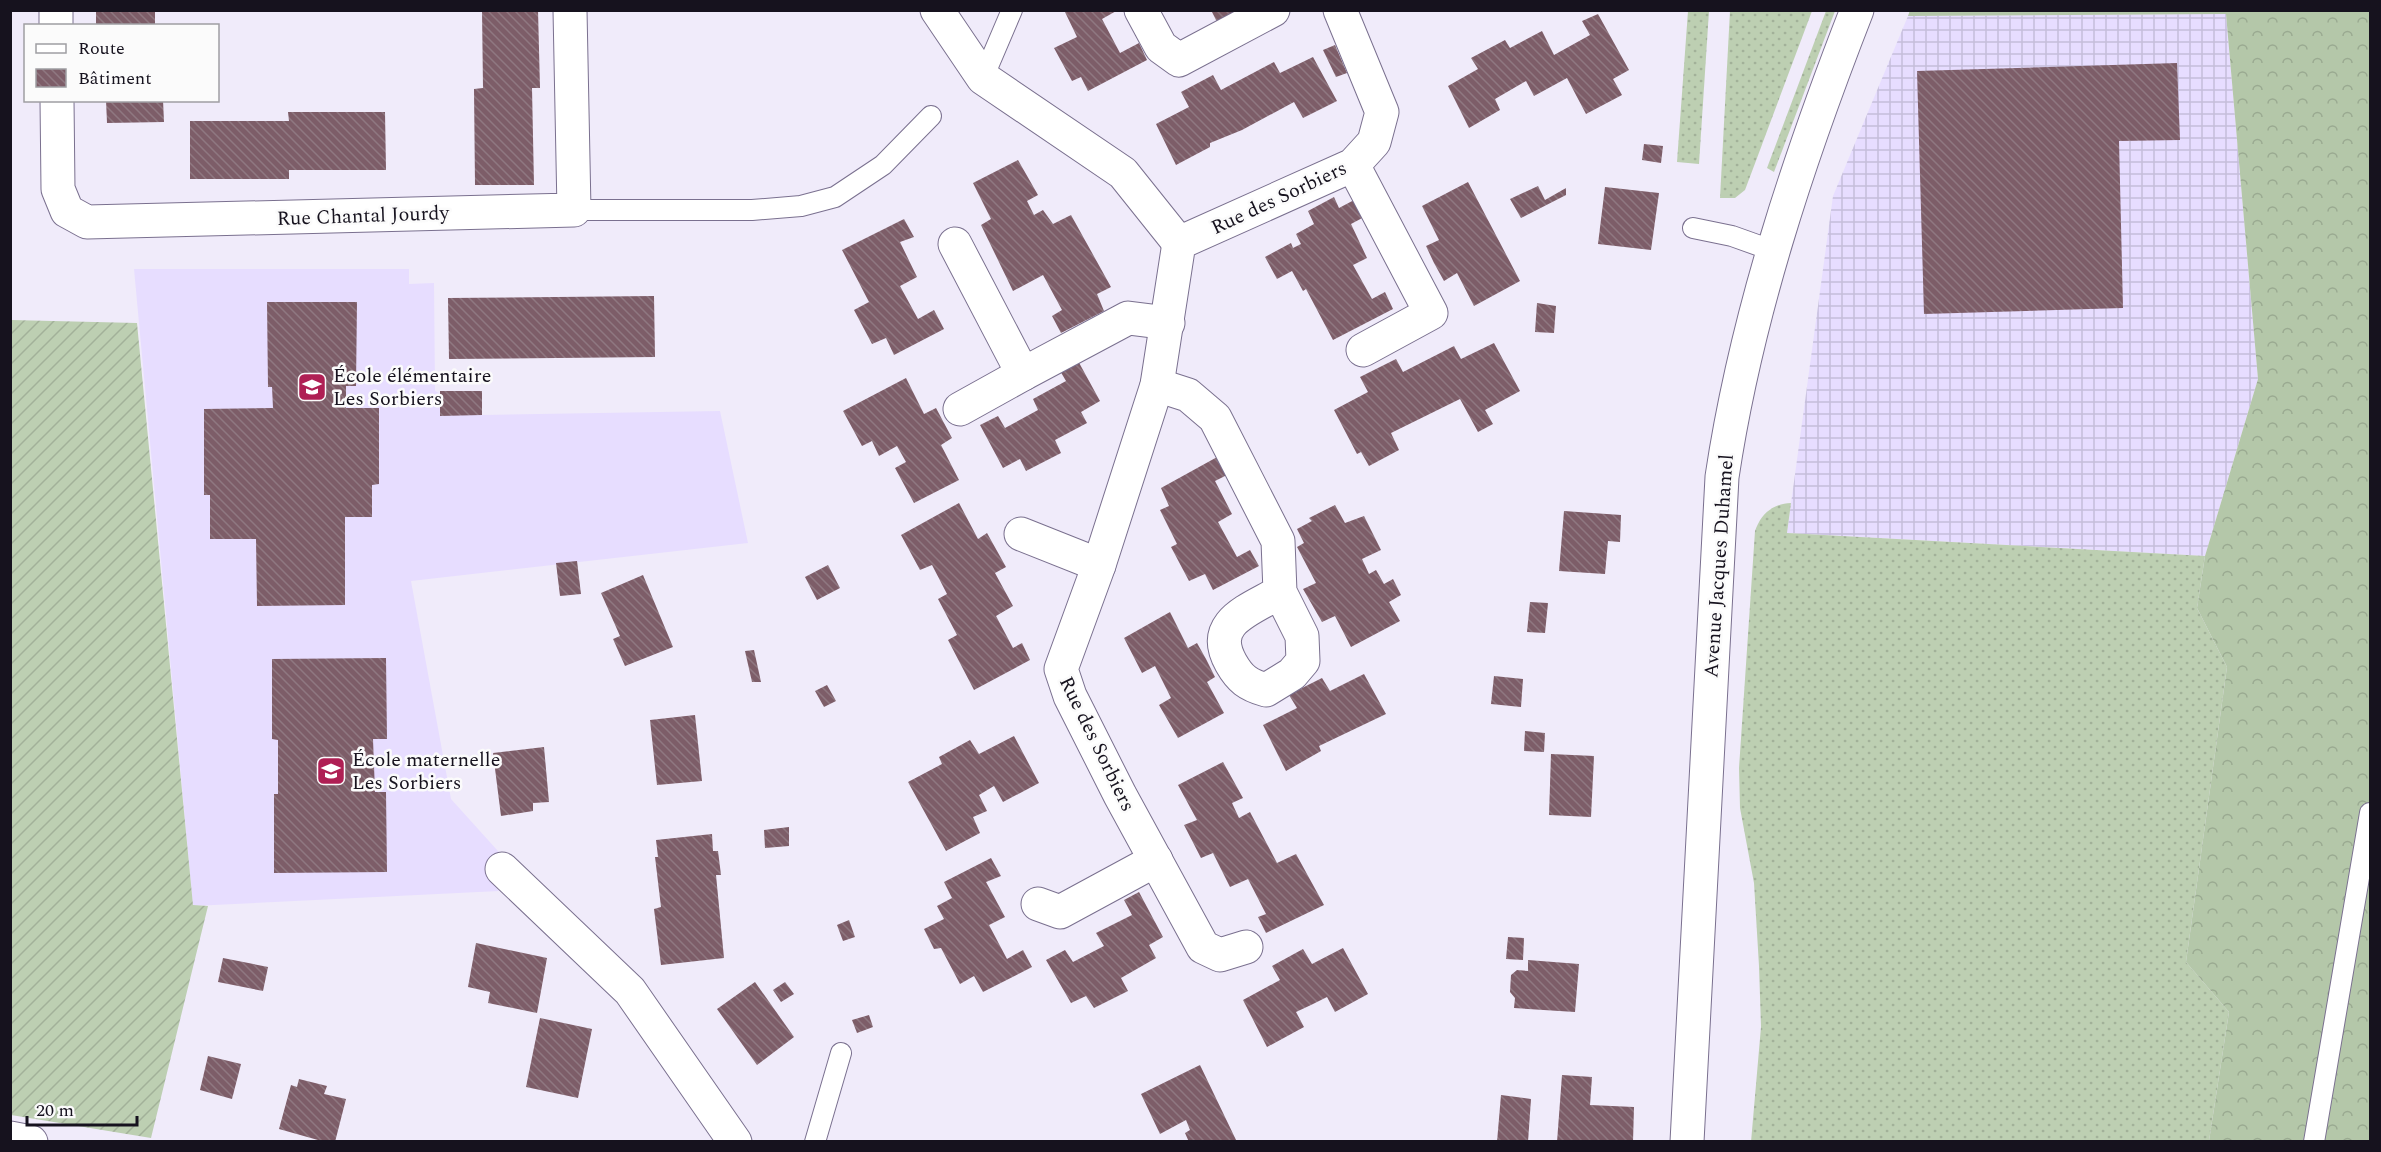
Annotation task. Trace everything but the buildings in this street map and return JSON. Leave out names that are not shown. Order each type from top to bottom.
[{"type":"street","points":[[570,10],[574,210]]},
{"type":"street","points":[[937,10],[983,78],[1123,173],[1179,243]]},
{"type":"street","points":[[1141,10],[1161,47],[1179,60],[1273,10]]},
{"type":"street","name":"Rue des Sorbiers","points":[[1246,947],[1220,955],[1203,946],[1070,696],[1061,669],[1099,565],[1157,385],[1179,243],[1353,165],[1374,142],[1382,112],[1340,10]]},
{"type":"street","name":"Avenue Jacques Duhamel","points":[[1687,1142],[1722,477],[1736,393],[1774,251],[1834,69],[1857,10]]},
{"type":"street","name":"Rue Chantal Jourdy","points":[[57,102],[58,189],[67,211],[87,222],[574,210]]},
{"type":"street","points":[[1353,165],[1431,313],[1363,350]]},
{"type":"street","points":[[955,244],[1023,374]]},
{"type":"street","points":[[960,409],[1128,318],[1168,322]]},
{"type":"street","points":[[1157,385],[1188,394],[1215,418],[1278,541],[1280,592]]},
{"type":"street","points":[[1021,534],[1099,565]]},
{"type":"street","points":[[1038,904],[1060,912],[1156,860]]},
{"type":"street","points":[[502,869],[630,991],[735,1142]]},
{"type":"street","points":[[10,1138],[31,1142]]},
{"type":"lane","points":[[983,78],[1012,10]]},
{"type":"lane","points":[[574,210],[752,210],[801,206],[835,197],[883,165],[931,116]]},
{"type":"lane","points":[[1693,228],[1732,236],[1774,251]]},
{"type":"lane","points":[[2314,1142],[2370,813]]},
{"type":"lane","points":[[815,1142],[841,1053]]},
{"type":"shaded area","points":[[2226,14],[2258,379],[2205,556],[1787,533],[1833,196],[1908,16]]},
{"type":"shaded area","points":[[134,269],[409,269],[409,284],[434,283],[435,391],[482,415],[720,411],[748,543],[411,581],[451,799],[507,861],[491,882],[499,891],[193,906]]},
{"type":"green space","points":[[1910,10],[2370,11],[2370,1141],[2209,1141],[2229,1012],[2186,962],[2227,667],[2197,608],[2205,556],[2258,379],[2226,14],[1908,16]]},
{"type":"green space","points":[[1688,11],[1709,11],[1699,164],[1677,162]]},
{"type":"green space","points":[[1730,11],[1812,11],[1745,190],[1735,198],[1720,198]]},
{"type":"green space","points":[[1826,11],[1835,11],[1774,172],[1767,168]]},
{"type":"green space","points":[[11,320],[137,323],[193,905],[208,906],[151,1138],[11,1115]]},
{"type":"green space","points":[[1791,503],[1787,533],[2205,556],[2197,608],[2227,667],[2186,962],[2229,1012],[2209,1141],[1751,1142],[1761,1027],[1754,883],[1740,808],[1739,768],[1755,531],[1760,520],[1768,511],[1778,505]]},
{"type":"place","name":"École élémentaire Les Sorbiers","points":[[312,387]]},
{"type":"place","name":"École maternelle Les Sorbiers","points":[[331,771]]}]
